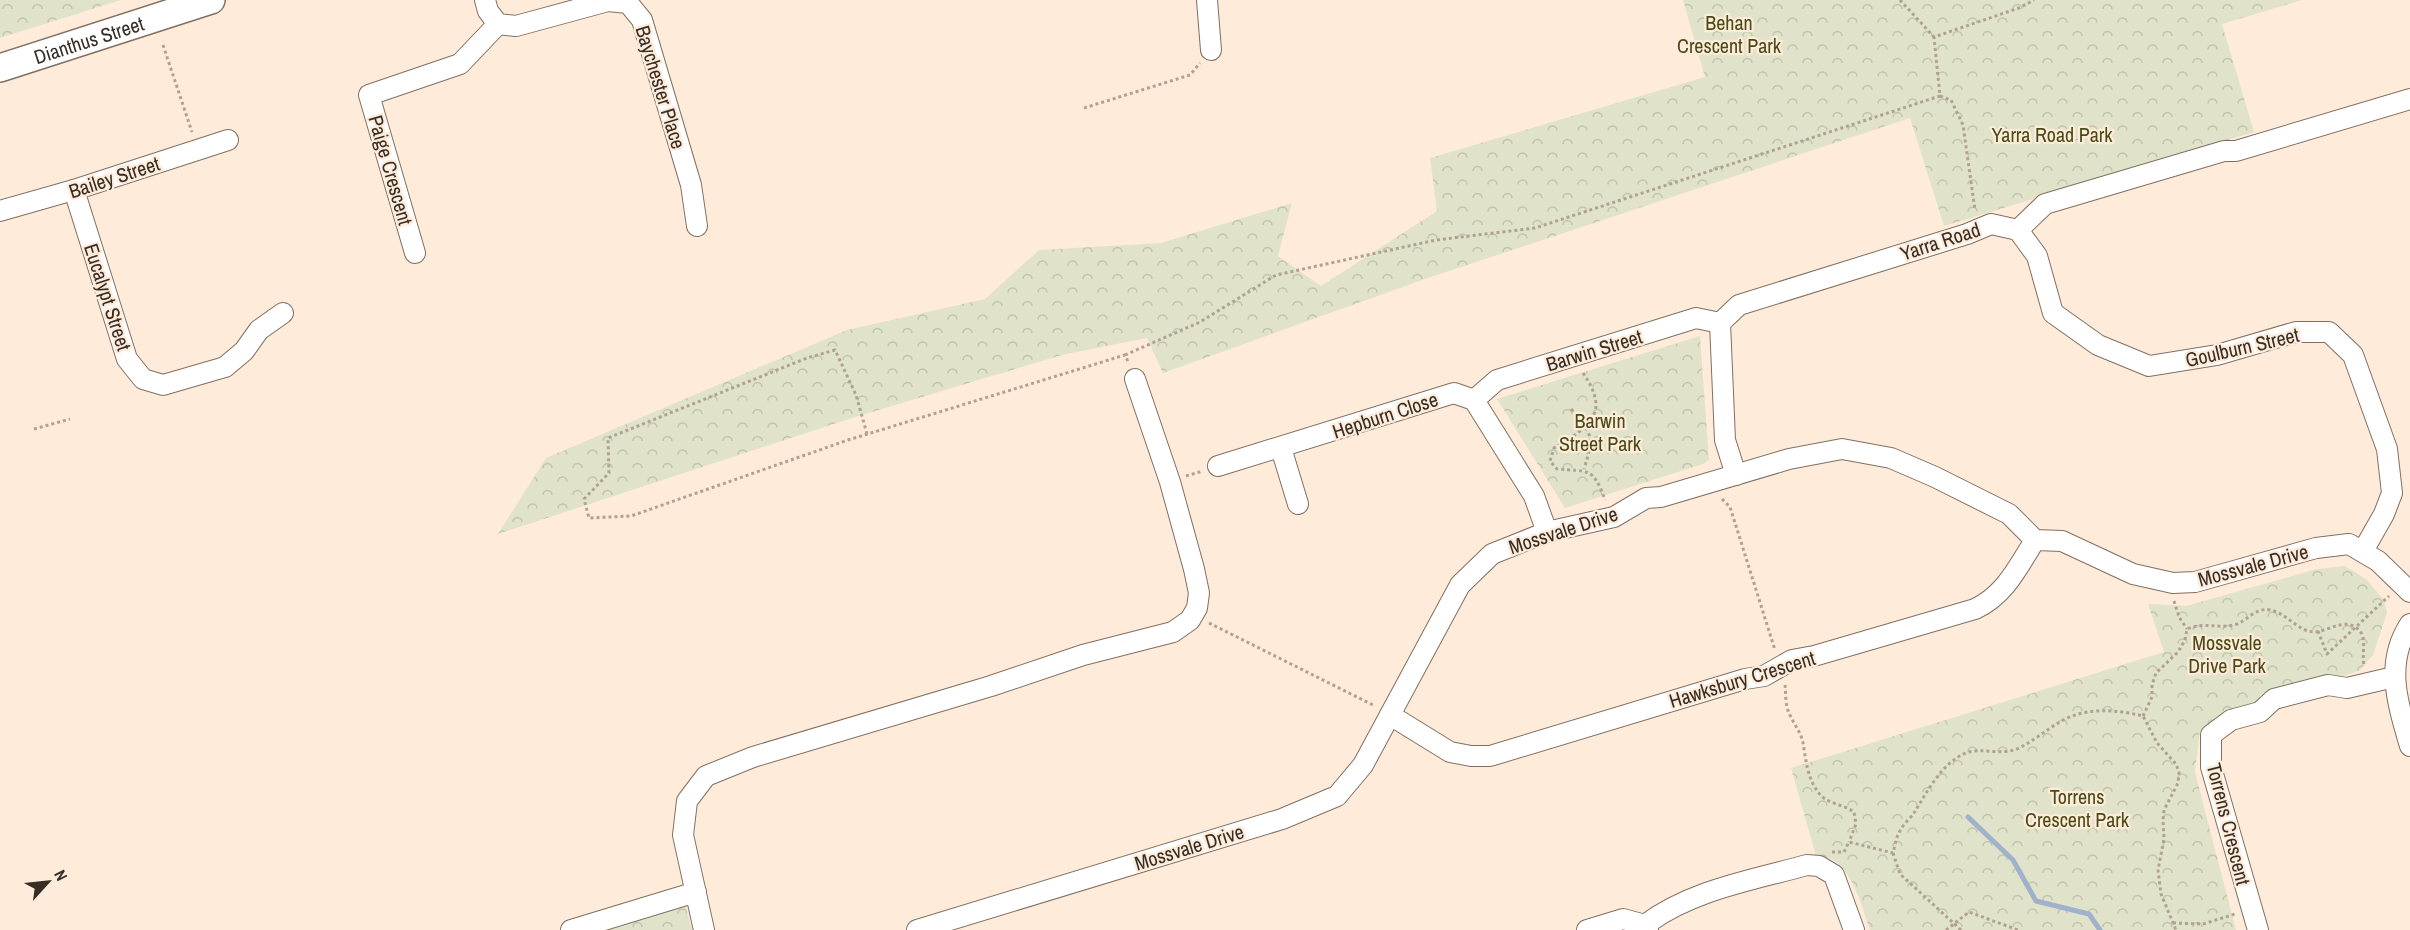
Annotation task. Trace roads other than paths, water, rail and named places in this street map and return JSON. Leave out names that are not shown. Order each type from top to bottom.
[{"type":"street","name":"Dianthus Street","points":[[0,68],[211,0]]},
{"type":"street","points":[[485,0],[488,11],[498,24]]},
{"type":"street","points":[[1207,0],[1211,50]]},
{"type":"street","name":"Baychester Place","points":[[498,24],[516,26],[608,1],[628,3],[642,20],[691,184],[697,226]]},
{"type":"street","name":"Paige Crescent","points":[[415,253],[369,95],[460,64],[498,24]]},
{"type":"street","points":[[2019,230],[2045,204],[2224,151],[2236,151],[2410,99]]},
{"type":"street","name":"Bailey Street","points":[[0,211],[74,190],[228,140]]},
{"type":"street","name":"Eucalypt Street","points":[[74,190],[128,359],[142,379],[163,384],[225,368],[244,351],[259,330],[283,313]]},
{"type":"street","name":"Yarra Road","points":[[1720,323],[1739,305],[1990,224],[2019,230]]},
{"type":"street","name":"Goulburn Street","points":[[2019,230],[2037,256],[2053,313],[2098,345],[2149,366],[2217,355],[2296,332],[2329,332],[2353,354],[2387,449],[2392,493],[2384,514],[2363,551]]},
{"type":"street","name":"Barwin Street","points":[[1474,400],[1497,380],[1696,318],[1720,323]]},
{"type":"street","points":[[1720,323],[1725,440],[1736,475]]},
{"type":"street","points":[[704,930],[683,835],[687,801],[706,776],[753,757],[980,689],[1083,655],[1173,632],[1190,620],[1197,608],[1199,593],[1170,482],[1135,379]]},
{"type":"street","name":"Hepburn Close","points":[[1218,466],[1454,393],[1474,400]]},
{"type":"street","points":[[1474,400],[1534,496],[1547,532]]},
{"type":"street","points":[[1281,448],[1298,504]]},
{"type":"street","name":"Mossvale Drive","points":[[920,930],[1282,819],[1337,796],[1363,765],[1460,585],[1492,555],[1547,532],[1614,517],[1646,498],[1661,497],[1789,459],[1842,449],[1891,458],[2009,514],[2035,540],[2062,541],[2133,574],[2173,583],[2195,582],[2331,545],[2349,544],[2378,561],[2401,592]]},
{"type":"street","name":"Hawksbury Crescent","points":[[1390,715],[1450,752],[1471,756],[1490,756],[1745,679],[1764,676],[1792,660],[1814,656],[1975,609],[1990,602],[2005,588],[2035,540]]},
{"type":"street","points":[[2410,624],[2403,635],[2395,660],[2394,677],[2397,702],[2410,746]]},
{"type":"street","name":"Torrens Crescent","points":[[2258,930],[2211,767],[2211,735],[2231,720],[2260,712],[2274,699],[2328,685],[2347,688],[2394,677]]},
{"type":"street","points":[[1587,930],[1623,919],[1647,928],[1663,912],[1694,898],[1807,865],[1819,866],[1834,875],[1854,930]]},
{"type":"street","points":[[571,930],[696,892]]},
{"type":"waterway","points":[[1968,817],[2013,860],[2036,901],[2089,914],[2100,930]]},
{"type":"park label","name":"Behan Crescent Park","points":[[1729,34]]},
{"type":"park label","name":"Yarra Road Park","points":[[2052,134]]},
{"type":"park label","name":"Barwin Street Park","points":[[1600,432]]},
{"type":"park label","name":"Mossvale Drive Park","points":[[2227,654]]},
{"type":"park label","name":"Torrens Crescent Park","points":[[2077,808]]}]
